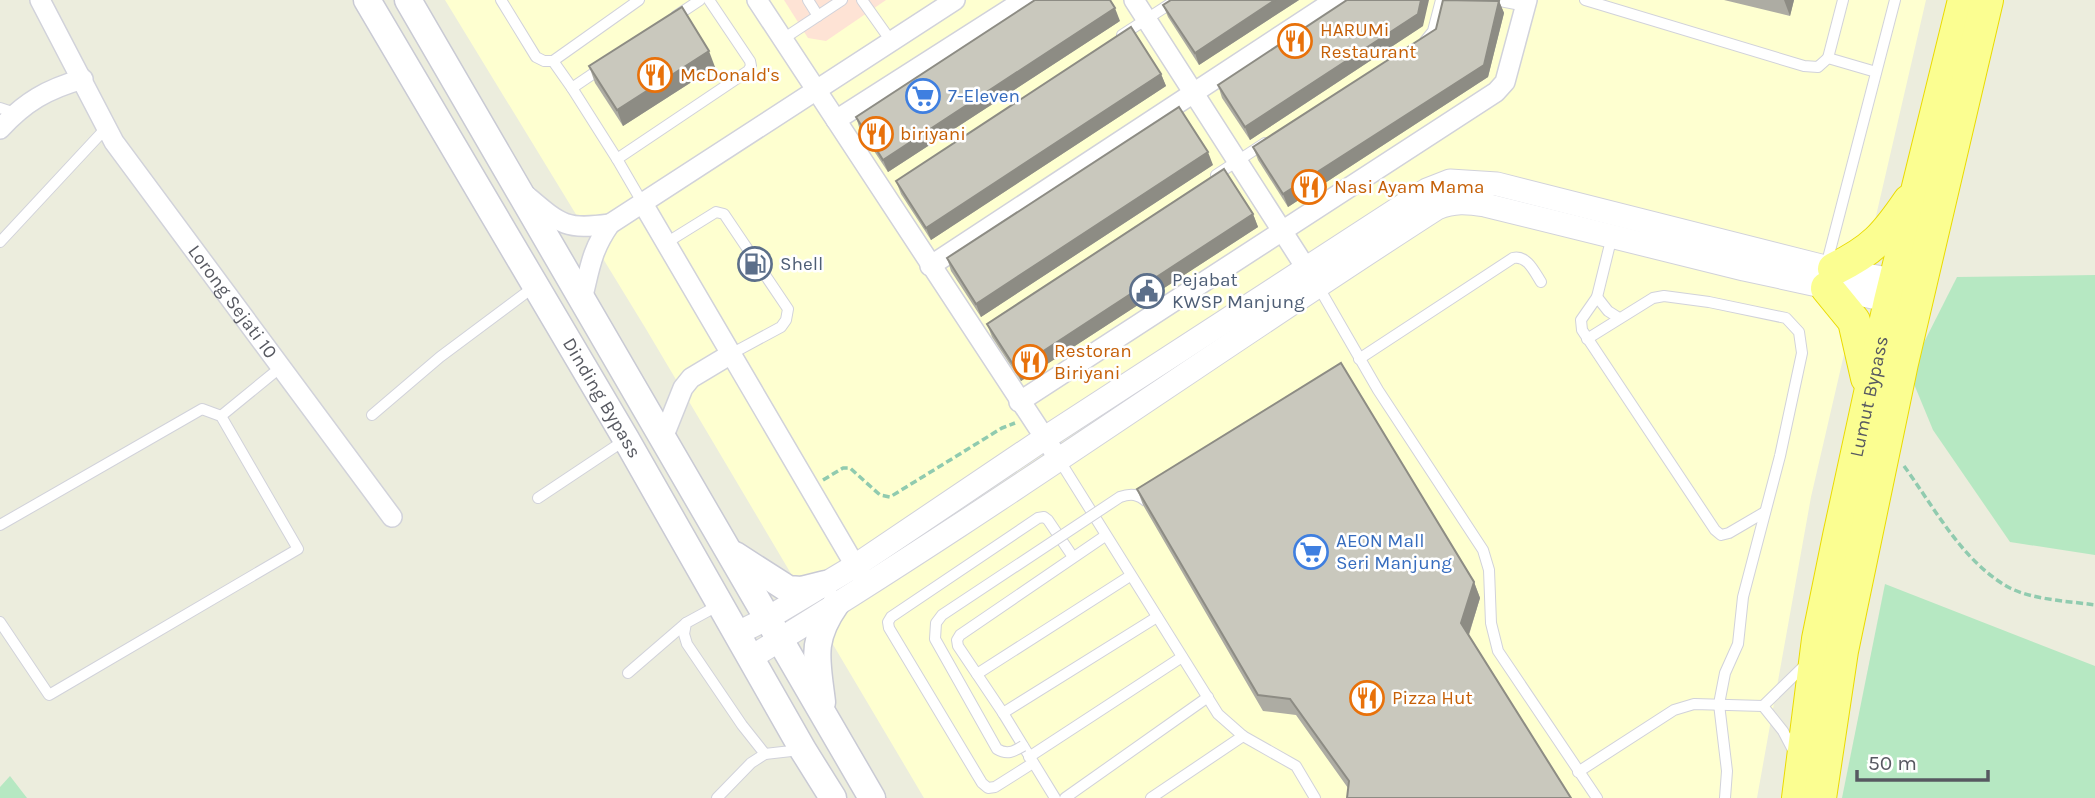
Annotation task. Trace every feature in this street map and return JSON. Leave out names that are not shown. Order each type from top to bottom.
[{"type":"highway","name":"Lumut Bypass","points":[[1820,798],[1842,651],[1886,440],[1917,190],[1964,0]]},
{"type":"highway","name":"Lumut Bypass","points":[[1799,783],[1816,651],[1870,390],[1905,293],[1987,0]]},
{"type":"highway","points":[[1870,390],[1854,321],[1827,277],[1862,256],[1875,244],[1917,190]]},
{"type":"main road","name":"Dinding Bypass","points":[[368,0],[833,798]]},
{"type":"main road","name":"Dinding Bypass","points":[[408,0],[872,798]]},
{"type":"main road","points":[[728,550],[788,589],[831,594],[818,634],[816,659],[824,714]]},
{"type":"street","points":[[757,0],[835,120],[888,189],[930,266],[980,330],[1024,409],[1058,458]]},
{"type":"street","points":[[582,300],[591,258],[610,224],[956,0]]},
{"type":"street","points":[[835,120],[1024,0]]},
{"type":"street","points":[[1134,0],[1311,276]]},
{"type":"street","points":[[930,266],[1335,0]]},
{"type":"street","name":"Lorong Sejati 10","points":[[44,1],[114,142],[392,517]]},
{"type":"street","points":[[1024,409],[1282,230],[1496,92],[1505,82],[1526,3]]},
{"type":"street","points":[[0,129],[7,111],[63,84],[83,79]]},
{"type":"street","points":[[517,187],[555,220],[573,227],[610,224]]},
{"type":"street","points":[[861,576],[1045,438],[1311,276],[1437,208],[1458,201],[1614,227],[1905,293]]},
{"type":"street","points":[[642,202],[861,576]]},
{"type":"street","points":[[750,658],[774,629],[1058,458],[1311,276]]},
{"type":"street","points":[[663,438],[683,388],[691,378],[731,354]]},
{"type":"street","points":[[736,634],[774,629]]},
{"type":"lane","points":[[501,0],[536,57],[544,61],[553,61],[639,0]]},
{"type":"lane","points":[[668,22],[700,0]]},
{"type":"lane","points":[[617,159],[748,71],[751,66],[709,0]]},
{"type":"lane","points":[[808,0],[818,16]]},
{"type":"lane","points":[[783,39],[842,0]]},
{"type":"lane","points":[[862,0],[891,41]]},
{"type":"lane","points":[[1112,42],[1177,0]]},
{"type":"lane","points":[[1417,46],[1428,39],[1433,31],[1441,0]]},
{"type":"lane","points":[[1495,0],[1526,3]]},
{"type":"lane","points":[[1585,0],[1804,66],[1818,66],[1828,58],[1843,0]]},
{"type":"lane","points":[[1827,277],[1895,0]]},
{"type":"lane","points":[[1828,58],[1876,72]]},
{"type":"lane","points":[[553,61],[642,202]]},
{"type":"lane","points":[[572,88],[604,66]]},
{"type":"lane","points":[[0,242],[108,127]]},
{"type":"lane","points":[[1207,181],[1272,139]]},
{"type":"lane","points":[[666,243],[716,212],[724,214],[788,309],[786,320],[781,327],[731,354]]},
{"type":"lane","points":[[1614,227],[1597,297],[1581,320],[1582,330],[1715,530],[1721,535],[1729,533],[1765,512]]},
{"type":"lane","points":[[1359,359],[1513,258],[1526,260],[1541,282]]},
{"type":"lane","points":[[1311,276],[1359,359],[1483,550],[1489,570],[1491,622],[1499,651],[1597,798]]},
{"type":"lane","points":[[372,415],[440,357],[535,285]]},
{"type":"lane","points":[[1587,339],[1653,298],[1664,296],[1786,318],[1799,332],[1802,353],[1743,597],[1738,644],[1725,673],[1719,704],[1727,771],[1725,798]]},
{"type":"lane","points":[[1597,297],[1608,311],[1619,318]]},
{"type":"lane","points":[[221,416],[281,366]]},
{"type":"lane","points":[[0,525],[202,409],[221,416],[298,548],[49,695],[0,622]]},
{"type":"lane","points":[[538,498],[626,439]]},
{"type":"lane","points":[[1058,458],[1218,714],[1243,736],[1296,766],[1315,798]]},
{"type":"lane","points":[[1023,746],[1004,753],[997,749],[934,639],[936,623],[942,615],[1120,497],[1129,494],[1140,496],[1147,502]]},
{"type":"lane","points":[[1073,557],[1048,520],[1044,517],[1038,518],[891,617],[888,622],[889,628],[982,783],[988,788],[995,787],[1182,657]]},
{"type":"lane","points":[[1055,798],[958,646],[957,640],[960,635],[1105,536]]},
{"type":"lane","points":[[978,674],[1130,576]]},
{"type":"lane","points":[[628,673],[686,623],[720,604]]},
{"type":"lane","points":[[1003,713],[1157,617]]},
{"type":"lane","points":[[686,623],[684,634],[687,644],[765,754]]},
{"type":"lane","points":[[1578,772],[1674,710],[1694,704],[1763,706],[1796,676],[1816,651]]},
{"type":"lane","points":[[1065,798],[1208,697]]},
{"type":"lane","points":[[1763,706],[1783,731],[1799,783]]},
{"type":"lane","points":[[1151,798],[1243,736]]},
{"type":"lane","points":[[717,798],[751,763],[765,754],[803,750]]},
{"type":"path","points":[[809,487],[843,468],[850,468],[885,498],[1002,428],[1024,409]]},
{"type":"path","points":[[1886,440],[1958,541],[1983,569],[2011,588],[2044,597],[2095,605]]},
{"type":"shaded area","points":[[445,0],[1926,0],[1811,497],[1757,798],[924,798],[646,329]]},
{"type":"shaded area","points":[[784,0],[886,0],[826,41],[808,38]]},
{"type":"shaded area","points":[[2095,275],[2095,555],[2010,542],[1933,430],[1909,372],[1957,277]]},
{"type":"shaded area","points":[[1885,584],[2095,666],[2095,798],[1842,798]]},
{"type":"shaded area","points":[[10,776],[27,798],[0,798],[0,787]]},
{"type":"building","points":[[1035,0],[1110,0],[1115,8],[883,160],[856,117]]},
{"type":"building","points":[[1171,0],[1275,0],[1195,53],[1163,5]]},
{"type":"building","points":[[1347,0],[1421,0],[1418,14],[1245,127],[1218,85]]},
{"type":"building","points":[[1443,0],[1499,1],[1484,65],[1283,194],[1253,147],[1436,29]]},
{"type":"building","name":"McDonald's","points":[[682,7],[709,51],[617,110],[589,66]]},
{"type":"building","points":[[1131,27],[1161,74],[926,228],[896,181]]},
{"type":"building","points":[[1179,107],[1208,152],[976,304],[947,258]]},
{"type":"building","points":[[1224,169],[1253,214],[1016,369],[987,324]]},
{"type":"building","name":"AEON Mall Seri Manjung","points":[[1341,363],[1474,582],[1461,623],[1571,798],[1347,798],[1349,781],[1290,699],[1258,695],[1137,489]]},
{"type":"place","name":"HARUMi Restaurant","points":[[1295,41]]},
{"type":"place","name":"McDonald's","points":[[655,75]]},
{"type":"place","name":"7-Eleven","points":[[923,96]]},
{"type":"place","name":"biriyani","points":[[876,134]]},
{"type":"place","name":"Nasi Ayam Mama","points":[[1309,187]]},
{"type":"place","name":"Shell","points":[[755,264]]},
{"type":"place","name":"Pejabat KWSP Manjung","points":[[1147,291]]},
{"type":"place","name":"Restoran Biriyani","points":[[1030,362]]},
{"type":"place","name":"AEON Mall Seri Manjung","points":[[1311,552]]},
{"type":"place","name":"Pizza Hut","points":[[1367,698]]}]
